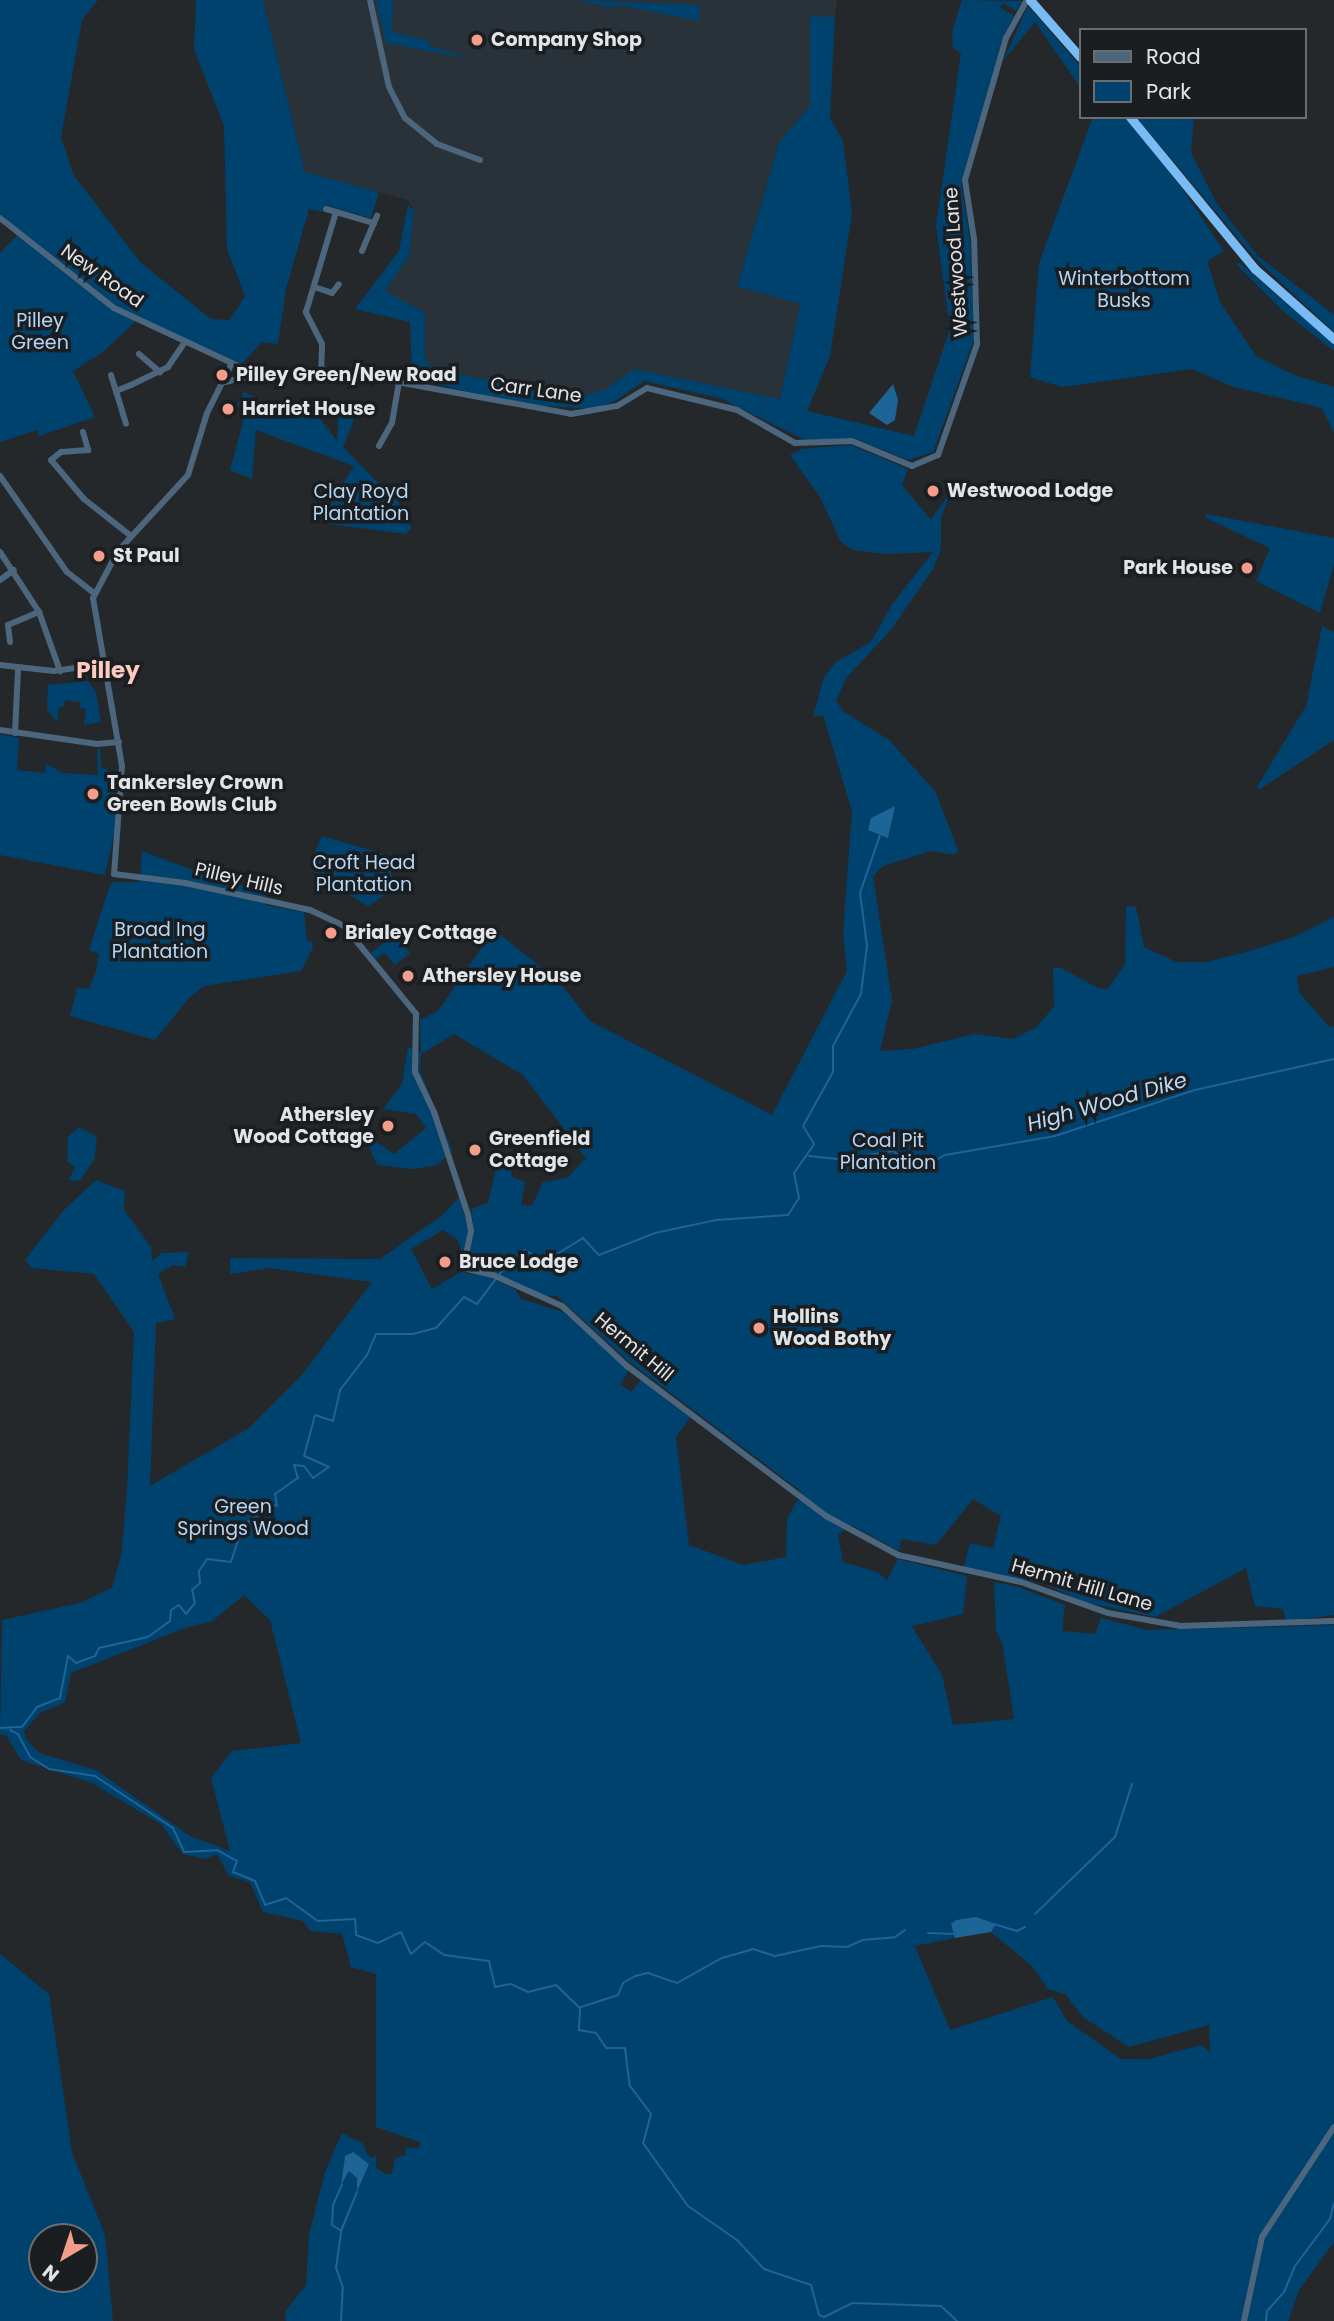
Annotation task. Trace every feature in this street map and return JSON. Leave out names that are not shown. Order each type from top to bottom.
[{"type":"highway","points":[[1029,0],[1078,55]]},
{"type":"highway","points":[[1132,119],[1255,269],[1334,339]]},
{"type":"street","points":[[370,0],[389,87],[405,118],[430,140],[480,160]]},
{"type":"street","name":"Westwood Lane","points":[[912,466],[938,455],[977,344],[974,239],[965,180],[1006,38],[1029,0]]},
{"type":"street","points":[[326,209],[376,220],[362,251]]},
{"type":"street","points":[[321,375],[322,344],[306,312],[336,212]]},
{"type":"street","name":"New Road","points":[[0,218],[114,308],[231,365]]},
{"type":"street","points":[[314,287],[332,293],[339,284]]},
{"type":"street","points":[[116,391],[160,372],[184,343]]},
{"type":"street","points":[[139,354],[160,372]]},
{"type":"street","points":[[0,730],[97,744],[119,742],[94,593],[131,536],[188,475],[207,413],[225,382],[231,365]]},
{"type":"street","name":"Carr Lane","points":[[231,365],[261,373],[399,382],[510,406],[570,414],[617,406],[647,388],[737,410],[796,443],[852,441],[912,466]]},
{"type":"street","name":"Carr Lane","points":[[225,382],[261,373]]},
{"type":"street","points":[[111,375],[126,424]]},
{"type":"street","points":[[380,446],[391,423],[399,382]]},
{"type":"street","points":[[83,432],[91,457]]},
{"type":"street","points":[[88,450],[61,452],[50,458],[83,499],[131,536]]},
{"type":"street","points":[[0,475],[67,572],[94,593]]},
{"type":"street","points":[[0,552],[39,612],[60,671]]},
{"type":"street","points":[[0,580],[14,570]]},
{"type":"street","points":[[7,637],[10,623],[39,612]]},
{"type":"street","points":[[0,665],[60,671],[104,664]]},
{"type":"street","points":[[15,733],[19,669]]},
{"type":"street","name":"Pilley Hills","points":[[119,742],[122,785],[114,874],[185,883],[335,920],[408,1002],[415,1014],[419,1037]]},
{"type":"street","name":"Hermit Hill","points":[[419,1037],[415,1072],[434,1112],[468,1215],[469,1245],[461,1263],[466,1270],[493,1275],[562,1306],[628,1366],[826,1516],[898,1555],[990,1575]]},
{"type":"street","name":"Hermit Hill Lane","points":[[990,1575],[1108,1613],[1169,1625],[1334,1621]]},
{"type":"street","points":[[1244,2321],[1262,2237],[1334,2127]]},
{"type":"shaded area","points":[[263,0],[837,0],[835,17],[810,17],[810,105],[779,143],[737,285],[800,303],[780,399],[634,369],[606,389],[577,398],[433,369],[425,360],[425,313],[384,291],[409,256],[414,211],[408,200],[305,172]]},
{"type":"shaded area","points":[[893,384],[898,400],[895,420],[887,425],[869,413]]},
{"type":"shaded area","points":[[895,806],[888,838],[868,830],[871,818]]},
{"type":"shaded area","points":[[976,1917],[996,1924],[991,1932],[955,1938],[951,1924],[956,1920]]},
{"type":"shaded area","points":[[353,2152],[369,2164],[357,2192],[357,2178],[349,2171],[341,2185],[345,2156]]},
{"type":"green space","name":"Pilley Green","points":[[0,0],[98,0],[82,20],[61,137],[73,174],[140,262],[211,319],[230,320],[245,296],[227,249],[224,126],[194,49],[196,0],[263,0],[305,172],[379,192],[371,218],[325,205],[323,212],[309,209],[286,289],[278,344],[262,342],[242,364],[139,318],[103,352],[73,371],[95,417],[39,436],[37,430],[0,442],[0,253],[20,232],[0,214]]},
{"type":"green space","points":[[376,0],[393,0],[392,32],[427,40],[431,46],[472,59],[386,43]]},
{"type":"green space","points":[[576,0],[700,5],[699,21],[620,5],[613,8]]},
{"type":"green space","points":[[962,0],[1023,1],[1016,11],[1003,3],[1000,7],[1014,16],[1003,36],[961,183],[970,242],[974,340],[933,452],[908,460],[853,438],[805,440],[720,398],[644,381],[615,401],[594,409],[517,404],[412,378],[410,322],[355,309],[399,251],[408,204],[414,211],[409,256],[385,291],[425,313],[425,360],[433,369],[577,398],[606,389],[634,369],[780,399],[800,304],[737,286],[779,143],[810,105],[810,16],[835,17],[830,118],[843,141],[852,213],[830,356],[807,411],[914,436],[950,329],[936,226],[961,53],[953,48],[952,32]]},
{"type":"green space","points":[[1028,6],[1078,64],[1078,84],[1035,22],[1003,61]]},
{"type":"green space","name":"Winterbottom Busks","points":[[1092,119],[1127,119],[1180,185],[1224,251],[1207,261],[1220,302],[1256,356],[1294,375],[1334,387],[1334,433],[1322,408],[1234,387],[1192,369],[1062,387],[1030,377],[1039,263]]},
{"type":"green space","points":[[1138,119],[1194,119],[1191,153],[1217,204],[1257,255],[1334,315],[1334,332],[1254,257]]},
{"type":"green space","points":[[1240,263],[1334,343],[1334,351],[1282,310],[1236,264]]},
{"type":"green space","name":"Clay Royd Plantation","points":[[244,392],[270,405],[318,416],[337,441],[339,405],[359,407],[343,447],[382,487],[399,486],[407,477],[394,494],[412,528],[405,534],[330,524],[327,510],[354,466],[256,430],[252,479],[230,470],[243,422],[243,409],[237,405]]},
{"type":"green space","points":[[851,445],[908,469],[902,485],[931,520],[951,491],[941,518],[941,549],[933,569],[890,631],[846,678],[836,701],[843,711],[889,740],[935,791],[958,850],[955,855],[931,851],[883,866],[873,876],[892,1000],[880,1051],[913,1049],[974,1034],[1013,1039],[1037,1027],[1054,1006],[1053,968],[1061,968],[1098,988],[1108,989],[1125,964],[1126,906],[1136,907],[1144,947],[1176,962],[1206,962],[1246,952],[1294,937],[1334,917],[1334,967],[1297,976],[1299,992],[1328,1026],[1334,1027],[1334,1615],[1286,1621],[1283,1609],[1255,1606],[1246,1568],[1155,1617],[1084,1602],[1045,1584],[964,1567],[970,1543],[993,1548],[1001,1516],[973,1499],[936,1545],[901,1539],[899,1551],[851,1525],[838,1535],[843,1562],[877,1572],[887,1580],[898,1559],[967,1576],[963,1614],[912,1626],[942,1675],[953,1725],[1014,1719],[1002,1642],[996,1631],[994,1582],[1018,1587],[1065,1605],[1062,1631],[1095,1634],[1101,1618],[1147,1630],[1334,1625],[1334,2242],[1299,2290],[1288,2321],[286,2321],[285,2312],[306,2285],[309,2235],[325,2172],[342,2133],[362,2143],[370,2158],[376,2156],[376,2168],[386,2174],[392,2174],[395,2158],[406,2155],[405,2147],[419,2149],[420,2142],[376,2127],[376,1974],[351,1967],[342,1934],[310,1931],[303,1921],[263,1912],[250,1882],[229,1876],[217,1854],[205,1859],[183,1854],[161,1824],[92,1783],[21,1760],[6,1735],[0,1734],[2,1620],[80,1603],[112,1588],[121,1556],[127,1492],[134,1332],[94,1274],[32,1268],[25,1260],[63,1211],[96,1180],[125,1191],[124,1210],[151,1247],[152,1261],[162,1253],[189,1252],[185,1267],[173,1265],[158,1274],[175,1319],[156,1323],[150,1486],[249,1428],[301,1376],[372,1282],[270,1268],[230,1274],[230,1258],[380,1259],[445,1213],[459,1197],[469,1231],[463,1254],[457,1239],[443,1230],[411,1249],[432,1289],[461,1272],[490,1277],[516,1290],[521,1299],[563,1312],[629,1370],[620,1384],[631,1392],[641,1380],[690,1418],[676,1437],[689,1545],[743,1565],[786,1557],[787,1519],[797,1501],[805,1499],[798,1489],[627,1360],[557,1296],[536,1295],[464,1263],[474,1233],[471,1209],[488,1203],[498,1159],[510,1162],[512,1177],[525,1182],[521,1205],[532,1206],[543,1182],[567,1178],[586,1158],[523,1075],[454,1034],[421,1054],[419,1069],[452,1150],[438,1165],[413,1169],[377,1165],[364,1135],[368,1123],[376,1142],[394,1154],[426,1128],[416,1114],[383,1109],[402,1084],[408,1047],[421,1053],[420,1020],[438,1011],[494,930],[558,980],[590,1021],[772,1115],[847,971],[843,933],[852,811],[823,715],[813,717],[824,677],[836,662],[871,642],[893,603],[933,552],[886,554],[853,550],[841,542],[820,497],[790,455],[802,449]],"holes":[[[244,1595],[270,1620],[301,1743],[232,1751],[211,1778],[230,1851],[190,1836],[96,1770],[39,1753],[26,1739],[24,1731],[40,1713],[65,1702],[71,1673],[188,1627],[211,1622]],[[976,1917],[996,1924],[991,1932],[1032,1966],[1048,1989],[1065,1994],[1083,2017],[1129,2047],[1209,2025],[1210,2052],[1201,2045],[1149,2059],[1121,2059],[1067,2021],[1053,1997],[950,2030],[915,1946],[955,1938],[951,1924],[956,1920]],[[352,2152],[369,2164],[357,2192],[358,2178],[348,2171],[341,2184],[345,2156]]]},
{"type":"green space","points":[[1206,514],[1334,538],[1334,564],[1320,613],[1256,581],[1270,548],[1206,518]]},
{"type":"green space","points":[[1322,626],[1334,632],[1334,740],[1260,789],[1257,787],[1306,706]]},
{"type":"green space","points":[[88,681],[96,692],[101,722],[84,725],[86,709],[80,708],[80,702],[65,700],[64,707],[59,707],[57,722],[47,709],[48,685]]},
{"type":"green space","points":[[0,734],[19,738],[17,770],[45,773],[46,764],[63,773],[98,775],[97,749],[100,749],[101,767],[119,776],[117,820],[105,875],[0,855]]},
{"type":"green space","name":"Croft Head Plantation","points":[[322,836],[384,854],[395,883],[389,892],[368,906],[316,875],[310,863]]},
{"type":"green space","name":"Broad Ing Plantation","points":[[142,851],[211,877],[210,882],[267,888],[265,905],[304,912],[307,941],[312,941],[313,947],[301,971],[204,986],[189,998],[155,1040],[70,1016],[77,988],[89,989],[96,972],[99,954],[89,950],[109,888],[113,882],[140,882]]},
{"type":"green space","points":[[395,934],[410,953],[395,965],[385,953],[375,959],[371,953]]},
{"type":"green space","points":[[79,1127],[97,1137],[94,1160],[80,1181],[69,1180],[75,1167],[67,1161],[68,1137]]},
{"type":"green space","points":[[0,1954],[49,1994],[72,2152],[105,2235],[113,2321],[0,2321]]},
{"type":"waterway","points":[[0,1728],[22,1727],[37,1707],[60,1698],[68,1656],[76,1663],[95,1656],[99,1648],[148,1637],[170,1621],[171,1610],[179,1605],[186,1614],[195,1603],[192,1590],[200,1583],[199,1571],[207,1559],[231,1562],[243,1526],[265,1510],[266,1503],[277,1506],[275,1494],[298,1478],[294,1465],[304,1466],[313,1478],[329,1467],[304,1456],[315,1415],[333,1421],[340,1390],[367,1355],[376,1334],[413,1334],[436,1328],[464,1297],[477,1304],[507,1264],[525,1250],[544,1262],[583,1238],[599,1255],[655,1233],[716,1220],[788,1215],[799,1198],[794,1173],[814,1144],[803,1126],[833,1072],[833,1046],[861,994],[867,946],[860,893],[880,835]]},
{"type":"waterway","name":"High Wood Dike","points":[[809,1156],[840,1159],[893,1151],[907,1161],[934,1161],[945,1155],[1055,1136],[1195,1090],[1334,1059]]},
{"type":"waterway","points":[[10,1730],[18,1734],[30,1757],[49,1769],[95,1776],[173,1828],[184,1852],[217,1850],[237,1861],[233,1872],[255,1881],[265,1905],[286,1898],[318,1921],[355,1919],[356,1935],[378,1943],[401,1932],[411,1954],[425,1942],[444,1955],[489,1961],[495,1987],[511,1984],[528,1992],[556,1985],[580,2008],[579,2030],[596,2033],[606,2048],[625,2048],[630,2086],[651,2114],[643,2143],[688,2206],[737,2240],[764,2269],[811,2285],[819,2315],[824,2317],[853,2303],[941,2306],[957,2321]]},
{"type":"waterway","points":[[1035,1914],[1115,1837],[1132,1784]]},
{"type":"waterway","points":[[994,1924],[1017,1931],[1025,1927]]},
{"type":"waterway","points":[[581,2007],[618,1995],[623,1983],[635,1976],[648,1973],[677,1983],[722,1958],[753,1949],[775,1956],[821,1946],[847,1947],[863,1940],[895,1937],[905,1930]]},
{"type":"waterway","points":[[928,1933],[955,1934]]},
{"type":"waterway","points":[[340,2230],[332,2225],[333,2205],[342,2185]]},
{"type":"waterway","points":[[341,2321],[343,2288],[336,2268],[341,2231],[357,2192]]},
{"type":"waterway","points":[[1266,2321],[1267,2311],[1284,2292],[1295,2266],[1330,2219],[1334,2203]]},
{"type":"place","name":"Company Shop","points":[[477,40]]},
{"type":"place","name":"Pilley Green/New Road","points":[[222,375]]},
{"type":"place","name":"Harriet House","points":[[228,409]]},
{"type":"place","name":"Westwood Lodge","points":[[933,491]]},
{"type":"place","name":"St Paul","points":[[99,556]]},
{"type":"place","name":"Park House","points":[[1247,568]]},
{"type":"place","name":"Tankersley Crown Green Bowls Club","points":[[93,794]]},
{"type":"place","name":"Brialey Cottage","points":[[331,933]]},
{"type":"place","name":"Athersley House","points":[[408,976]]},
{"type":"place","name":"Athersley Wood Cottage","points":[[388,1126]]},
{"type":"place","name":"Greenfield Cottage","points":[[475,1150]]},
{"type":"place","name":"Bruce Lodge","points":[[445,1262]]},
{"type":"place","name":"Hollins Wood Bothy","points":[[759,1328]]},
{"type":"district","name":"Pilley","points":[[108,670]]},
{"type":"park label","name":"Coal Pit Plantation","points":[[888,1152]]},
{"type":"park label","name":"Green Springs Wood","points":[[243,1518]]}]
